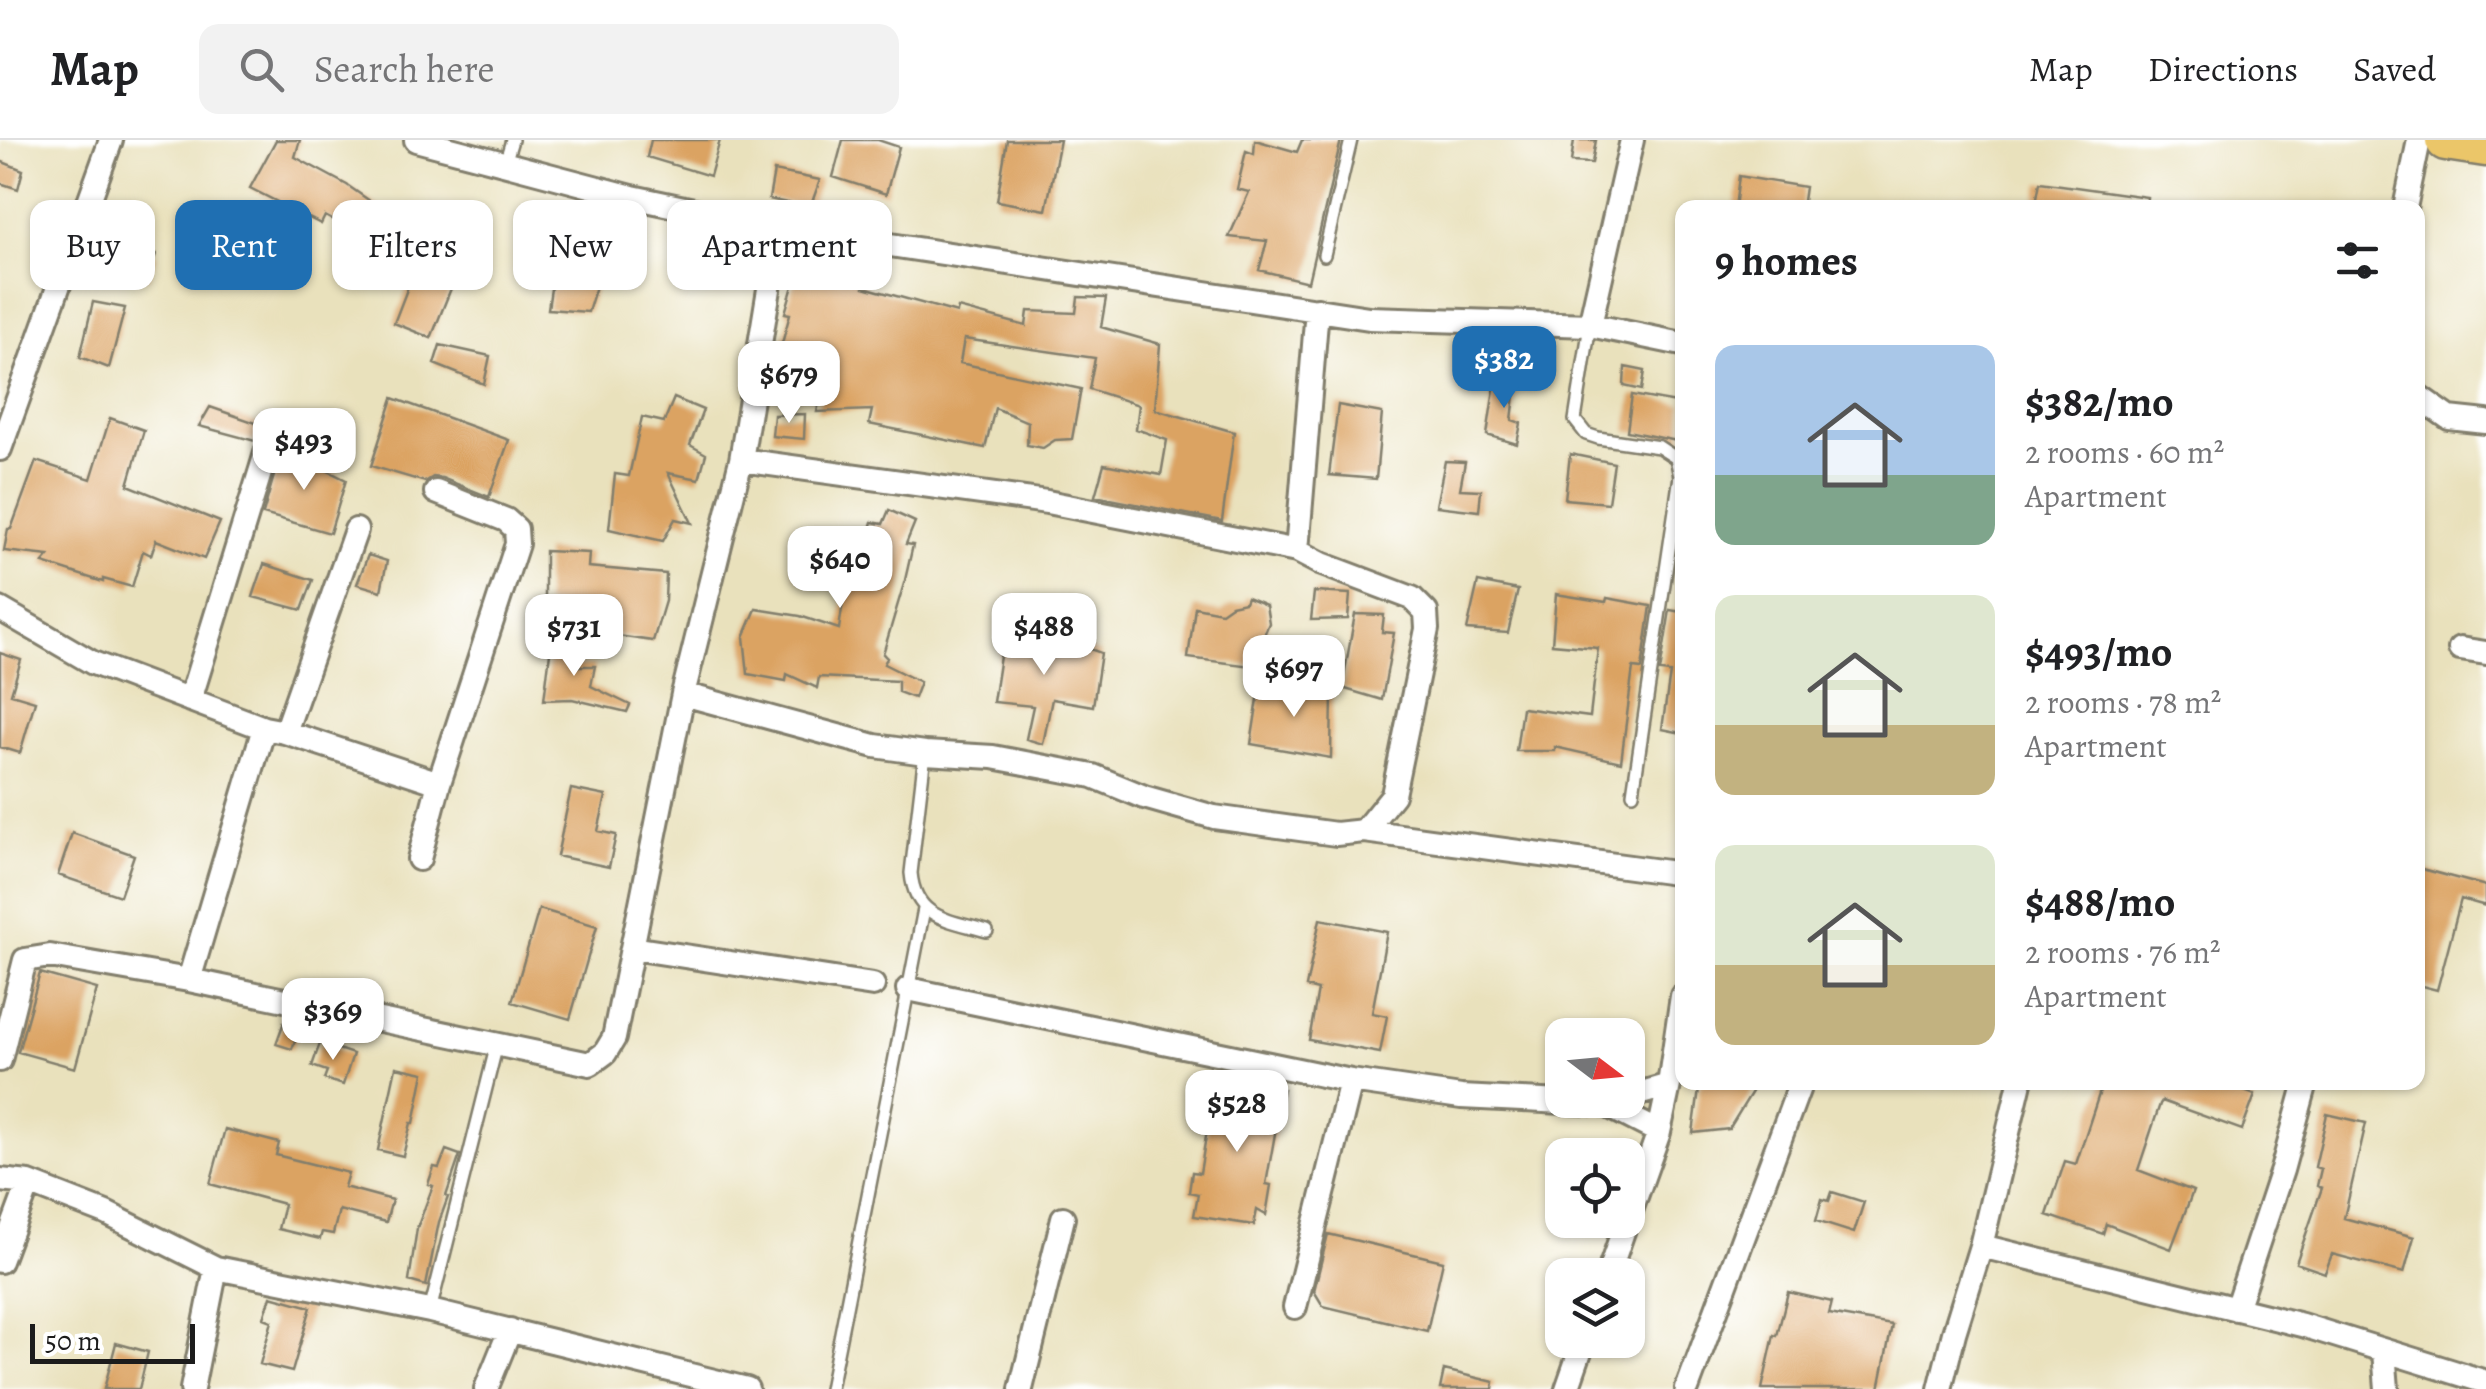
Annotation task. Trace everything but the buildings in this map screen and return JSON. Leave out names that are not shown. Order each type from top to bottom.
[{"type":"highway","points":[[2446,140],[2486,146]]},
{"type":"street","points":[[0,449],[110,140]]},
{"type":"street","points":[[416,140],[667,204]]},
{"type":"street","points":[[1590,325],[1632,140]]},
{"type":"street","points":[[2406,200],[2419,140]]},
{"type":"street","points":[[892,245],[1369,318],[1590,325],[1675,342]]},
{"type":"street","points":[[0,1060],[25,960],[50,956],[189,980],[590,1064],[605,1054],[614,1038],[684,694],[741,460],[769,290]]},
{"type":"street","points":[[1298,550],[1317,310]]},
{"type":"street","points":[[2425,401],[2449,418],[2486,422]]},
{"type":"street","points":[[190,700],[267,450]]},
{"type":"street","points":[[741,460],[1047,502],[1298,550],[1322,564],[1412,598],[1426,612],[1427,629],[1393,795],[1364,830]]},
{"type":"street","points":[[419,859],[439,783],[518,544],[516,529],[506,520],[436,492]]},
{"type":"street","points":[[189,980],[274,730],[356,530]]},
{"type":"street","points":[[0,608],[92,662],[274,730],[439,783]]},
{"type":"street","points":[[2460,649],[2486,653]]},
{"type":"street","points":[[684,694],[875,746],[993,758],[1093,776],[1144,797],[1214,816],[1336,834],[1364,830],[1675,873]]},
{"type":"street","points":[[632,948],[873,984]]},
{"type":"street","points":[[908,989],[1352,1081],[1461,1096],[1545,1099]]},
{"type":"street","points":[[1645,1170],[1659,1132],[1675,1043]]},
{"type":"street","points":[[1295,1307],[1352,1081]]},
{"type":"street","points":[[1645,1092],[1669,1084]]},
{"type":"street","points":[[1687,1389],[1798,1090]]},
{"type":"street","points":[[1940,1389],[1982,1246],[2018,1090]]},
{"type":"street","points":[[2236,1309],[2304,1090]]},
{"type":"street","points":[[1637,1118],[1659,1132]]},
{"type":"street","points":[[0,1180],[29,1182],[106,1212],[216,1268],[430,1310],[747,1389]]},
{"type":"street","points":[[0,1261],[29,1182]]},
{"type":"street","points":[[1021,1389],[1063,1218]]},
{"type":"street","points":[[1982,1246],[2302,1325],[2486,1382]]},
{"type":"street","points":[[192,1389],[216,1268]]},
{"type":"street","points":[[486,1389],[510,1330]]},
{"type":"street","points":[[2384,1350],[2387,1389]]},
{"type":"street","points":[[1567,1389],[1578,1358]]},
{"type":"lane","points":[[505,163],[512,140]]},
{"type":"lane","points":[[1324,255],[1351,140]]},
{"type":"lane","points":[[1590,325],[1576,420],[1586,434],[1658,446],[1675,457]]},
{"type":"lane","points":[[1633,793],[1675,510]]},
{"type":"lane","points":[[925,753],[912,892],[924,909],[987,931]]},
{"type":"lane","points":[[830,1389],[924,909]]},
{"type":"lane","points":[[430,1310],[498,1044]]}]
